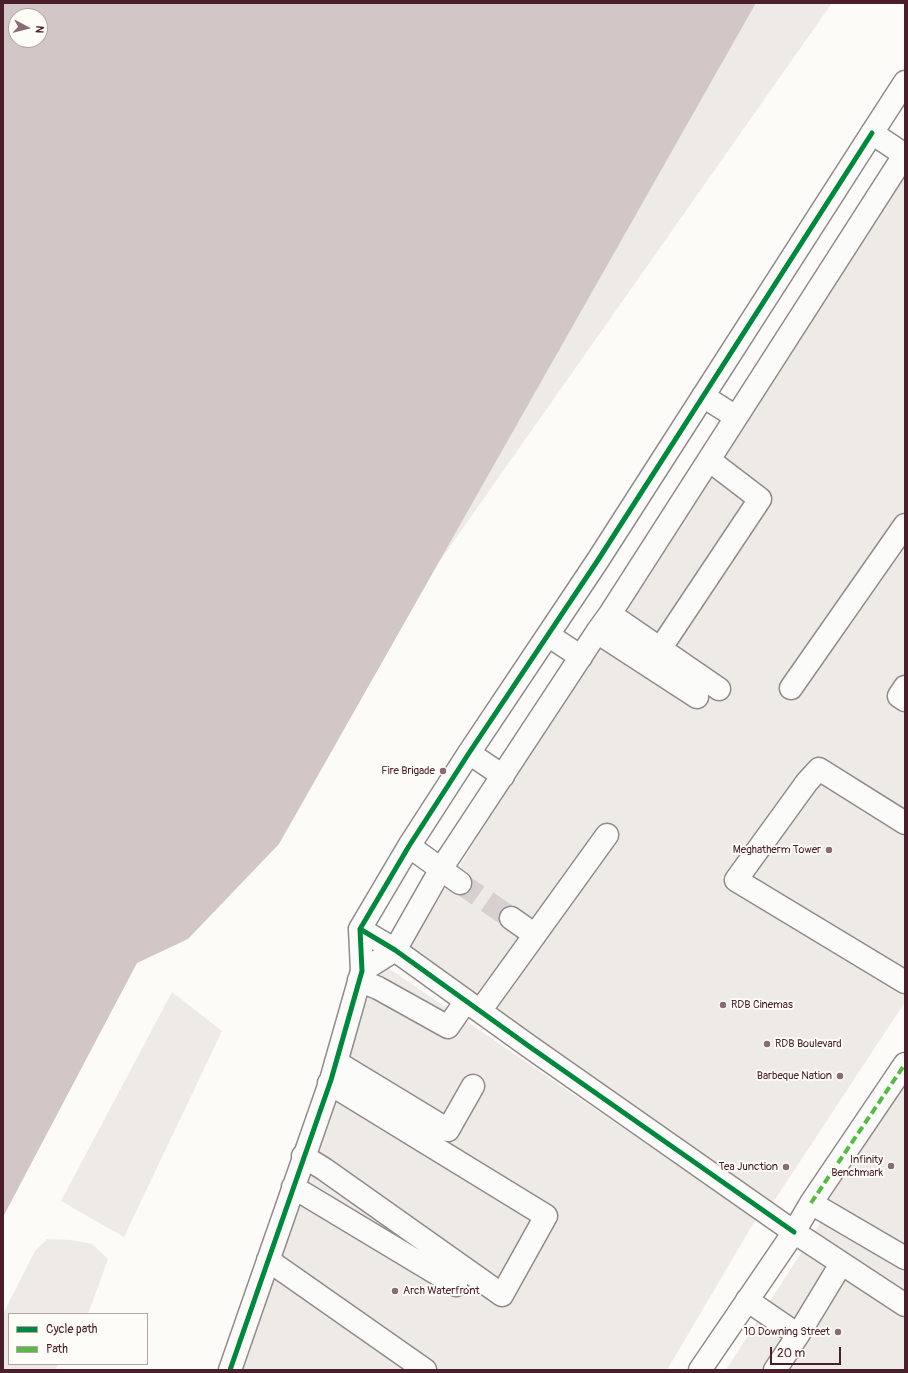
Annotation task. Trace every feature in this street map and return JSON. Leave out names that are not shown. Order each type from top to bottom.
[{"type":"street","points":[[230,1370],[336,1062],[361,975],[360,929],[409,846],[598,560],[872,133],[899,105],[905,82]]},
{"type":"street","points":[[361,975],[395,950],[441,869],[610,614],[905,154],[872,133]]},
{"type":"street","points":[[703,396],[736,417]]},
{"type":"street","points":[[660,649],[760,499],[709,460]]},
{"type":"street","points":[[791,688],[905,525]]},
{"type":"street","points":[[610,614],[719,689]]},
{"type":"street","points":[[597,632],[697,697]]},
{"type":"street","points":[[548,635],[581,657]]},
{"type":"street","points":[[905,686],[899,696],[905,700]]},
{"type":"street","points":[[470,753],[503,776]]},
{"type":"street","points":[[905,823],[819,769],[807,782],[736,880],[905,982]]},
{"type":"street","points":[[361,975],[378,988],[448,1027],[473,1006],[535,935],[607,835]]},
{"type":"street","points":[[409,846],[460,883]]},
{"type":"street","points":[[511,918],[535,935]]},
{"type":"street","points":[[360,929],[395,950],[794,1232],[905,1305]]},
{"type":"street","points":[[336,1062],[448,1130],[473,1086]]},
{"type":"street","points":[[700,1370],[794,1232],[811,1203],[905,1064]]},
{"type":"street","points":[[303,1156],[324,1169],[502,1295],[546,1216],[329,1083]]},
{"type":"street","points":[[293,1187],[456,1285]]},
{"type":"street","points":[[811,1203],[905,1258]]},
{"type":"street","points":[[268,1260],[425,1370]]},
{"type":"street","points":[[775,1370],[841,1264]]},
{"type":"street","points":[[747,1300],[798,1335]]},
{"type":"shaded area","points":[[3,3],[756,3],[279,844],[188,939],[137,963],[3,1217]]},
{"type":"shaded area","points":[[756,3],[832,3],[437,565]]},
{"type":"shaded area","points":[[905,170],[905,1002],[772,1204],[402,958],[596,647]]},
{"type":"shaded area","points":[[387,967],[756,1219],[667,1370],[243,1370],[372,986]]},
{"type":"shaded area","points":[[172,992],[222,1031],[124,1237],[61,1201]]},
{"type":"shaded area","points":[[905,1050],[905,1370],[726,1370],[822,1220],[808,1195]]},
{"type":"shaded area","points":[[47,1239],[71,1240],[92,1244],[108,1259],[88,1313],[8,1313],[8,1365],[58,1365],[55,1370],[3,1370],[3,1314],[35,1251]]},
{"type":"tunnel","points":[[460,883],[511,918]]},
{"type":"marked path","points":[[811,1203],[905,1064]]},
{"type":"cycle path","points":[[230,1370],[331,1080],[362,971],[360,929],[409,846],[469,753],[598,560],[872,133]]},
{"type":"cycle path","points":[[360,929],[395,950],[530,1047],[794,1232]]},
{"type":"place","name":"Fire Brigade","points":[[443,771]]},
{"type":"place","name":"Meghatherm Tower","points":[[829,850]]},
{"type":"place","name":"RDB Cinemas","points":[[723,1005]]},
{"type":"place","name":"RDB Boulevard","points":[[767,1044]]},
{"type":"place","name":"Barbeque Nation","points":[[840,1076]]},
{"type":"place","name":"Infinity Benchmark","points":[[891,1166]]},
{"type":"place","name":"Tea Junction","points":[[786,1167]]},
{"type":"place","name":"Arch Waterfront","points":[[395,1291]]},
{"type":"place","name":"10 Downing Street","points":[[838,1332]]}]
